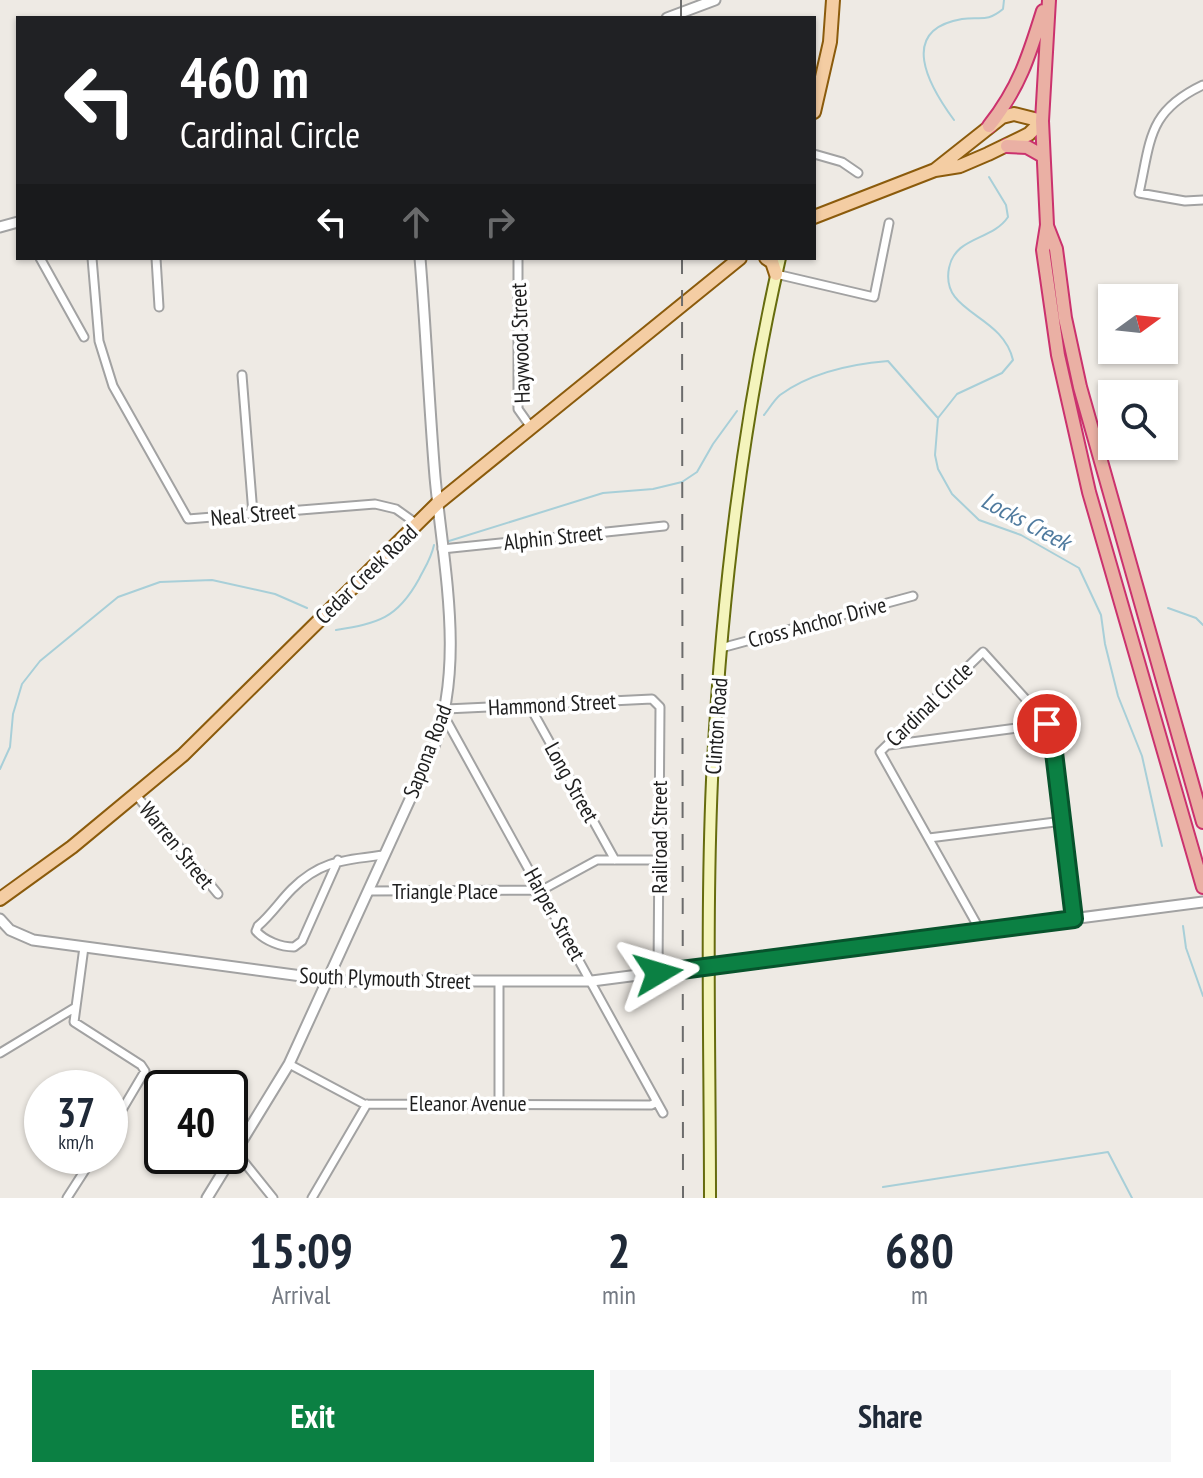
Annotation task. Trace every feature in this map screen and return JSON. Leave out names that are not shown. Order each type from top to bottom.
[{"type":"highway","points":[[1048,0],[1042,121],[1047,225],[1043,250],[1047,285],[1072,425],[1203,887]]},
{"type":"highway","points":[[989,126],[1021,79],[1048,0]]},
{"type":"highway","points":[[1007,146],[1024,146],[1043,156]]},
{"type":"highway","points":[[1047,225],[1056,249],[1068,330],[1089,421],[1203,822]]},
{"type":"main road","points":[[816,103],[830,42],[833,0]]},
{"type":"main road","points":[[816,216],[935,170],[960,166],[1029,134],[1042,121],[1010,115],[989,126],[935,170]]},
{"type":"main road","name":"Cedar Creek Road","points":[[0,899],[72,847],[199,740],[438,503],[738,260]]},
{"type":"main road","points":[[769,260],[776,274]]},
{"type":"main road","name":"Clinton Road","points":[[710,1198],[712,782],[721,648],[743,457],[780,260]]},
{"type":"street","points":[[672,16],[715,0]]},
{"type":"street","points":[[1203,85],[1173,102],[1157,121],[1139,193],[1185,201],[1203,200]]},
{"type":"street","points":[[816,155],[842,162],[858,173]]},
{"type":"street","points":[[776,274],[874,297],[889,223]]},
{"type":"street","points":[[41,260],[84,337]]},
{"type":"street","name":"Neal Street","points":[[92,260],[99,341],[113,386],[188,519],[375,504],[396,509],[417,524]]},
{"type":"street","points":[[156,260],[159,307]]},
{"type":"street","name":"Sapona Road","points":[[248,1132],[289,1064],[433,749],[445,712],[451,649],[420,260]]},
{"type":"street","name":"Haywood Street","points":[[518,260],[518,409],[530,426]]},
{"type":"street","points":[[242,375],[253,514]]},
{"type":"street","name":"Alphin Street","points":[[442,549],[664,526]]},
{"type":"street","name":"Cross Anchor Drive","points":[[721,648],[913,596]]},
{"type":"street","name":"Cardinal Circle","points":[[980,930],[880,752],[983,652],[1047,724],[1053,744],[1074,919]]},
{"type":"street","name":"Hammond Street","points":[[445,712],[529,705],[657,701]]},
{"type":"street","name":"Railroad Street","points":[[657,701],[660,707],[658,973]]},
{"type":"street","name":"Long Street","points":[[529,705],[615,860]]},
{"type":"street","name":"Harper Street","points":[[445,712],[663,1113]]},
{"type":"street","points":[[887,745],[1047,724]]},
{"type":"street","name":"Warren Street","points":[[136,795],[218,894]]},
{"type":"street","points":[[929,838],[1063,821]]},
{"type":"street","points":[[338,860],[302,941],[294,947],[284,947],[256,931],[292,889],[319,866],[338,860],[384,855]]},
{"type":"street","name":"Triangle Place","points":[[368,891],[542,890],[597,860],[658,860]]},
{"type":"street","name":"South Plymouth Street","points":[[0,919],[21,936],[327,980],[592,981],[1203,902]]},
{"type":"street","points":[[84,947],[74,1022],[141,1065],[145,1071],[128,1100]]},
{"type":"street","points":[[499,981],[499,1102]]},
{"type":"street","points":[[0,1053],[76,1007]]},
{"type":"street","name":"Eleanor Avenue","points":[[289,1064],[367,1104],[499,1102],[651,1105],[657,1102]]},
{"type":"street","points":[[312,1198],[367,1104]]},
{"type":"street","points":[[248,1167],[273,1198]]},
{"type":"street","points":[[67,1198],[82,1174]]},
{"type":"street","name":"Sapona Road","points":[[207,1198],[222,1174]]},
{"type":"waterway","name":"Locks Creek","points":[[954,120],[928,76],[924,47],[930,35],[942,25],[992,16],[1003,9],[1004,0]]},
{"type":"waterway","name":"Locks Creek","points":[[989,177],[1006,205],[1008,217],[993,231],[958,250],[949,268],[949,283],[962,305],[986,322],[1007,344],[1013,360],[1002,373],[957,394],[938,418],[935,455],[938,469],[952,494],[979,520],[1021,535],[1079,568],[1101,615],[1118,696],[1142,756],[1162,846]]},
{"type":"waterway","points":[[764,415],[780,395],[804,381],[845,367],[888,361],[937,417]]},
{"type":"waterway","points":[[449,541],[603,493],[653,489],[682,482],[697,472],[737,411]]},
{"type":"waterway","points":[[336,630],[364,625],[394,611],[419,579],[434,545]]},
{"type":"waterway","points":[[0,769],[10,747],[13,714],[22,684],[40,661],[118,597],[160,582],[212,580],[275,594],[307,608]]},
{"type":"waterway","name":"Locks Creek","points":[[1168,608],[1196,618],[1203,625]]},
{"type":"waterway","points":[[1183,926],[1186,948],[1203,996]]},
{"type":"waterway","points":[[883,1187],[1108,1152],[1132,1198]]},
{"type":"railway","points":[[681,0],[681,16]]},
{"type":"railway","points":[[682,260],[683,1198]]},
{"type":"route","points":[[658,973],[1074,919],[1053,744],[1047,724]]}]
